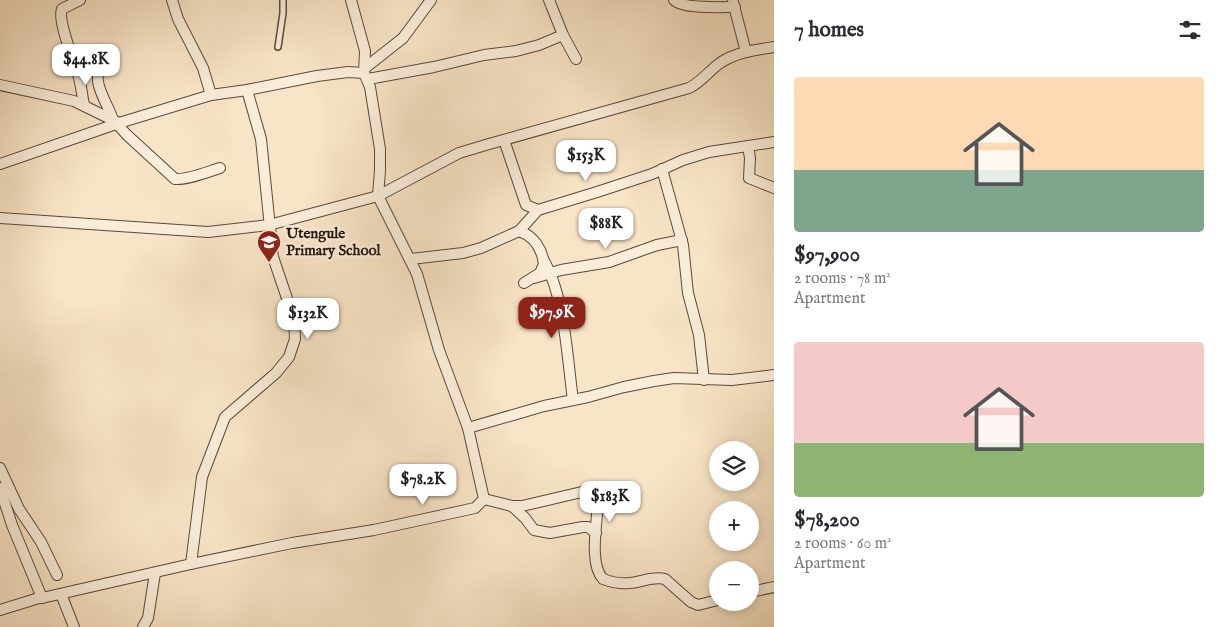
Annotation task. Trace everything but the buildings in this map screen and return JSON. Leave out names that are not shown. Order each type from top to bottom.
[{"type":"street","points":[[80,0],[62,9],[60,15],[78,72],[84,105]]},
{"type":"street","points":[[172,0],[178,19],[203,68],[211,95]]},
{"type":"street","points":[[351,0],[365,50],[366,73],[380,158],[378,196],[411,259],[425,297],[439,350],[468,428],[484,500]]},
{"type":"street","points":[[366,73],[403,38],[431,0]]},
{"type":"street","points":[[550,0],[563,35],[576,59]]},
{"type":"street","points":[[674,0],[677,4],[688,5],[733,3],[746,52]]},
{"type":"street","points":[[0,164],[116,123],[211,95],[348,72],[366,73],[434,67],[539,45],[563,35]]},
{"type":"street","points":[[0,218],[208,232],[269,225],[378,196],[459,153],[689,88],[696,85],[708,72],[726,59],[746,52],[774,47]]},
{"type":"street","points":[[107,57],[100,64],[97,78],[100,89],[116,123],[127,135],[175,179],[188,178],[220,168]]},
{"type":"street","points":[[0,85],[59,97],[84,105],[116,123]]},
{"type":"street","points":[[191,564],[202,476],[225,417],[276,373],[290,357],[295,339],[294,319],[273,258],[261,138],[247,90]]},
{"type":"street","points":[[504,140],[526,205],[538,210]]},
{"type":"street","points":[[411,259],[464,253],[481,248],[519,231],[538,210],[597,192],[709,152],[774,142]]},
{"type":"street","points":[[748,146],[750,158],[749,178],[774,188]]},
{"type":"street","points":[[662,169],[682,240],[688,293],[699,335],[704,380]]},
{"type":"street","points":[[519,231],[530,236],[538,246],[551,273],[560,305],[573,400]]},
{"type":"street","points":[[543,259],[543,268],[529,280],[551,273],[609,262],[656,244],[682,240]]},
{"type":"street","points":[[468,428],[544,406],[624,387],[674,378],[732,380],[774,375]]},
{"type":"street","points":[[0,468],[19,509],[41,542],[58,575]]},
{"type":"street","points":[[0,488],[12,524],[42,598]]},
{"type":"street","points":[[484,500],[512,506],[522,506],[586,491],[593,492],[598,499],[595,562],[602,579],[629,583],[648,578],[662,578],[691,602],[698,605],[709,602]]},
{"type":"street","points":[[0,610],[39,598],[191,564],[292,543],[383,528],[475,508],[484,500]]},
{"type":"street","points":[[512,506],[534,530],[550,533],[588,527],[596,533]]},
{"type":"street","points":[[143,627],[148,618],[155,573]]},
{"type":"street","points":[[759,590],[774,587]]},
{"type":"street","points":[[61,594],[74,627]]},
{"type":"lane","points":[[278,47],[283,19],[283,0]]},
{"type":"place","name":"Utengule Primary School","points":[[269,263]]}]
